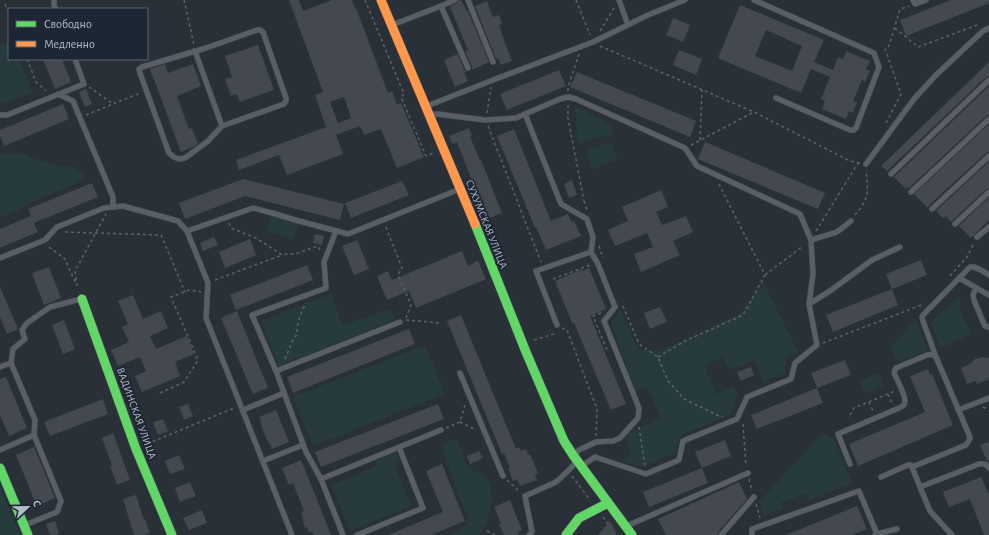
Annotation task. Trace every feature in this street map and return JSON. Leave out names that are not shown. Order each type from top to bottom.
[{"type":"main road","name":"СУХУМСКАЯ УЛИЦА","points":[[382,0],[461,189],[520,338],[559,431],[578,461],[632,535]]},
{"type":"main road","name":"ВАДИНСКАЯ УЛИЦА","points":[[82,299],[136,449],[172,535]]},
{"type":"main road","points":[[0,468],[28,535]]},
{"type":"main road","points":[[566,535],[579,518],[608,503]]},
{"type":"lane","points":[[392,25],[456,0]]},
{"type":"lane","points":[[468,0],[494,62]]},
{"type":"lane","points":[[619,0],[628,25]]},
{"type":"lane","points":[[428,111],[493,80],[582,47],[685,0]]},
{"type":"lane","points":[[754,0],[874,53],[880,67],[854,130],[850,130],[776,98]]},
{"type":"lane","points":[[914,2],[926,0]]},
{"type":"lane","points":[[441,6],[468,68]]},
{"type":"lane","points":[[866,164],[914,99],[934,76],[983,31],[989,28]]},
{"type":"lane","points":[[260,30],[263,32],[286,101],[284,104],[222,126],[208,141],[185,158],[179,159],[170,153],[139,69],[142,66],[195,51],[260,30]]},
{"type":"lane","points":[[195,51],[222,126]]},
{"type":"lane","points":[[0,115],[7,115],[84,84],[75,60]]},
{"type":"lane","points":[[891,174],[989,80]]},
{"type":"lane","points":[[58,94],[73,101],[113,197],[112,207]]},
{"type":"lane","points":[[428,111],[437,114],[485,120],[516,118],[560,99],[568,97],[576,99],[685,148],[697,166],[800,214],[811,240],[813,274],[809,304],[817,345],[795,363],[791,379],[747,397],[737,419],[683,441],[679,460],[646,474],[595,457],[578,461],[556,482],[525,496],[532,532],[529,535]]},
{"type":"lane","points":[[525,114],[561,204],[588,217],[593,237],[591,252],[598,264],[615,307],[604,321],[639,408],[638,418],[620,438],[613,441],[596,442],[580,450],[578,461]]},
{"type":"lane","points":[[910,192],[989,119]]},
{"type":"lane","points":[[932,209],[989,156]]},
{"type":"lane","points":[[187,231],[253,208],[348,234],[461,189]]},
{"type":"lane","points":[[955,224],[989,192]]},
{"type":"lane","points":[[0,258],[45,240],[57,227],[104,208],[123,206],[178,221],[187,231],[208,283],[206,318],[292,535]]},
{"type":"lane","points":[[811,240],[837,232],[851,221]]},
{"type":"lane","points":[[977,237],[989,227]]},
{"type":"lane","points":[[336,231],[324,262],[326,288],[252,315],[278,370],[284,393],[303,445],[321,479],[343,535]]},
{"type":"lane","points":[[809,304],[830,291],[872,260],[900,247]]},
{"type":"lane","points":[[557,325],[536,271],[591,252]]},
{"type":"lane","points":[[912,468],[966,445],[969,442],[970,436],[936,357],[922,317],[924,313],[970,267],[972,266],[989,274]]},
{"type":"lane","points":[[959,278],[989,295]]},
{"type":"lane","points":[[976,288],[974,300],[984,324],[989,327]]},
{"type":"lane","points":[[24,526],[57,512],[60,500],[34,435],[35,420],[11,363],[13,349],[24,339],[22,330],[27,323],[50,307],[82,299]]},
{"type":"lane","points":[[278,370],[400,322]]},
{"type":"lane","points":[[850,464],[838,434],[904,406],[904,397],[894,370],[927,355],[931,354],[936,357]]},
{"type":"lane","points":[[0,367],[11,363]]},
{"type":"lane","points":[[460,373],[503,476]]},
{"type":"lane","points":[[242,408],[284,393]]},
{"type":"lane","points":[[958,410],[989,398]]},
{"type":"lane","points":[[321,479],[441,430]]},
{"type":"lane","points":[[0,450],[34,435]]},
{"type":"lane","points":[[263,461],[303,445]]},
{"type":"lane","points":[[357,535],[423,508],[399,447]]},
{"type":"lane","points":[[920,487],[982,463],[986,464],[989,468]]},
{"type":"lane","points":[[881,477],[910,465],[930,511],[952,535]]},
{"type":"lane","points":[[631,524],[748,472]]},
{"type":"lane","points":[[752,532],[859,490],[876,535],[897,529]]},
{"type":"lane","points":[[721,535],[754,497]]},
{"type":"path","points":[[184,0],[195,51]]},
{"type":"path","points":[[365,0],[404,94],[401,97],[426,156],[439,150]]},
{"type":"path","points":[[576,0],[593,42],[754,112],[850,161],[866,164],[868,191],[866,200],[851,221]]},
{"type":"path","points":[[883,129],[901,94],[884,49],[889,46],[900,9],[914,2]]},
{"type":"path","points":[[5,4],[8,11]]},
{"type":"path","points":[[593,42],[615,6]]},
{"type":"path","points":[[894,28],[918,48],[982,23]]},
{"type":"path","points":[[582,47],[568,86],[568,118],[588,217]]},
{"type":"path","points":[[27,60],[36,82],[52,96]]},
{"type":"path","points":[[493,80],[485,120],[544,269]]},
{"type":"path","points":[[84,84],[114,104]]},
{"type":"path","points":[[700,140],[702,90]]},
{"type":"path","points":[[80,117],[146,91]]},
{"type":"path","points":[[685,148],[754,112]]},
{"type":"path","points":[[658,357],[685,341],[743,315],[765,275],[811,240],[858,163]]},
{"type":"path","points":[[714,174],[765,275]]},
{"type":"path","points":[[584,201],[588,217]]},
{"type":"path","points":[[45,240],[49,248],[65,259],[77,286],[75,271],[112,207]]},
{"type":"path","points":[[226,218],[231,228],[256,238],[282,255]]},
{"type":"path","points":[[383,220],[402,268],[398,274],[411,304],[406,320],[440,323]]},
{"type":"path","points":[[53,231],[161,235],[185,292]]},
{"type":"path","points":[[947,280],[967,257],[977,237]]},
{"type":"path","points":[[598,242],[605,263]]},
{"type":"path","points":[[208,283],[282,255],[295,254],[318,246],[324,262]]},
{"type":"path","points":[[160,393],[184,382],[198,360],[171,297],[189,290],[208,294]]},
{"type":"path","points":[[278,370],[297,334],[297,327],[301,313],[310,294]]},
{"type":"path","points":[[620,300],[639,344],[658,357],[668,381],[684,399],[719,416],[742,419],[746,466],[760,518],[752,532]]},
{"type":"path","points":[[817,345],[927,302]]},
{"type":"path","points":[[557,325],[567,330],[597,409],[596,442]]},
{"type":"path","points":[[531,342],[567,330]]},
{"type":"path","points":[[850,415],[854,408],[901,389]]},
{"type":"path","points":[[460,422],[469,394]]},
{"type":"path","points":[[888,394],[895,410]]},
{"type":"path","points":[[869,402],[876,418]]},
{"type":"path","points":[[136,449],[242,408]]},
{"type":"path","points":[[441,430],[460,422],[485,433]]},
{"type":"path","points":[[503,476],[525,496]]},
{"type":"path","points":[[487,531],[496,535]]},
{"type":"green space","points":[[8,41],[8,60],[19,60],[33,93],[8,103],[0,101],[0,45]]},
{"type":"green space","points":[[575,106],[611,125],[612,134],[578,144]]},
{"type":"green space","points":[[611,142],[617,160],[592,169],[586,150]]},
{"type":"green space","points":[[0,154],[24,154],[56,166],[75,167],[83,174],[83,179],[0,218]]},
{"type":"green space","points":[[272,213],[299,221],[293,240],[266,231]]},
{"type":"green space","points":[[764,283],[798,352],[785,358],[786,373],[763,382],[755,360],[729,370],[723,357],[704,365],[716,394],[734,387],[737,395],[731,414],[680,436],[675,453],[640,467],[621,460],[632,454],[624,435],[661,418],[647,386],[636,391],[611,324],[620,310],[638,349],[658,352],[740,314]]},
{"type":"green space","points":[[331,294],[343,326],[390,308],[395,320],[279,366],[261,321]]},
{"type":"green space","points":[[958,298],[962,303],[960,310],[971,334],[941,348],[930,323]]},
{"type":"green space","points":[[915,320],[928,350],[900,362],[896,359],[891,347]]},
{"type":"green space","points":[[425,345],[445,394],[313,446],[293,397]]},
{"type":"green space","points":[[879,373],[884,386],[865,394],[860,381]]},
{"type":"green space","points":[[823,433],[834,438],[852,483],[809,500],[806,493],[781,503],[782,509],[764,516],[759,502]]},
{"type":"green space","points":[[450,440],[458,441],[467,465],[485,477],[490,485],[492,492],[491,508],[486,523],[479,535],[449,535],[466,526],[468,519],[445,455],[443,445]]},
{"type":"green space","points":[[396,452],[400,461],[394,464],[411,506],[350,531],[332,485],[377,466],[375,461]]},
{"type":"green space","points":[[0,486],[20,535],[0,535]]},
{"type":"building","points":[[289,0],[299,0],[303,11],[332,0],[352,0],[388,93],[392,91],[397,105],[401,103],[424,157],[397,168],[381,129],[364,135],[360,126],[336,135],[343,154],[287,175],[279,155],[239,170],[236,160],[326,127],[315,95],[323,92]],"holes":[[[344,97],[351,118],[338,123],[330,102]]]},
{"type":"building","points":[[461,0],[466,10],[467,9],[489,62],[472,70],[472,66],[465,51],[468,50],[450,7]]},
{"type":"building","points":[[951,0],[989,0],[989,3],[906,36],[900,20]]},
{"type":"building","points":[[487,1],[493,17],[499,15],[502,24],[499,25],[512,61],[501,65],[498,58],[496,59],[475,6]]},
{"type":"building","points":[[740,5],[824,40],[814,62],[833,70],[838,57],[843,59],[846,51],[870,61],[866,69],[870,71],[865,82],[862,80],[853,101],[857,102],[853,113],[849,111],[846,119],[822,109],[825,101],[821,99],[830,77],[811,69],[801,93],[718,58]],"holes":[[[766,30],[802,46],[792,71],[755,56]]]},
{"type":"building","points":[[673,18],[690,25],[683,42],[666,35]]},
{"type":"building","points":[[258,45],[274,90],[240,102],[237,94],[231,96],[225,79],[232,77],[225,56]]},
{"type":"building","points":[[679,50],[702,59],[696,75],[673,65]]},
{"type":"building","points":[[458,54],[464,70],[467,72],[464,73],[468,81],[455,87],[444,60]]},
{"type":"building","points":[[43,60],[62,60],[71,82],[55,89]]},
{"type":"building","points":[[989,62],[989,76],[986,77],[887,171],[881,166]]},
{"type":"building","points":[[165,64],[168,73],[193,64],[201,86],[177,96],[189,129],[192,128],[198,144],[181,152],[150,69]]},
{"type":"building","points":[[559,70],[566,86],[507,110],[500,94]]},
{"type":"building","points":[[577,72],[696,121],[690,137],[570,87]]},
{"type":"building","points":[[989,86],[989,115],[986,116],[909,188],[908,187],[906,189],[894,177]]},
{"type":"building","points":[[86,89],[92,104],[85,107],[79,92]]},
{"type":"building","points":[[63,104],[69,119],[4,146],[0,136],[0,130]]},
{"type":"building","points":[[989,124],[989,152],[986,153],[927,207],[914,194]]},
{"type":"building","points":[[469,128],[472,136],[470,137],[481,160],[502,213],[487,219],[457,142],[453,144],[449,136]]},
{"type":"building","points":[[514,129],[551,221],[568,214],[571,222],[574,221],[581,236],[546,250],[536,227],[535,228],[497,136]]},
{"type":"building","points":[[705,142],[825,193],[818,209],[698,159]]},
{"type":"building","points":[[989,161],[989,188],[986,189],[951,222],[946,216],[943,218],[936,211]]},
{"type":"building","points":[[243,179],[344,204],[340,220],[245,196],[185,219],[179,203]]},
{"type":"building","points":[[572,180],[577,195],[569,198],[564,184]]},
{"type":"building","points":[[402,181],[409,195],[351,218],[345,203]]},
{"type":"building","points":[[92,183],[98,197],[34,223],[38,232],[0,248],[0,229],[31,216],[28,209]]},
{"type":"building","points":[[661,190],[668,207],[656,212],[662,225],[686,216],[693,232],[673,241],[680,255],[641,272],[634,254],[653,247],[647,233],[615,246],[608,230],[628,221],[622,207]]},
{"type":"building","points":[[989,197],[989,220],[971,238],[959,226]]},
{"type":"building","points":[[315,234],[324,236],[322,245],[313,243]]},
{"type":"building","points":[[214,237],[218,245],[203,251],[200,243]]},
{"type":"building","points":[[250,239],[256,255],[225,268],[219,252]]},
{"type":"building","points":[[357,240],[369,269],[354,275],[342,246]]},
{"type":"building","points":[[462,251],[468,266],[478,261],[486,279],[416,308],[409,291],[387,300],[377,276],[388,271],[392,280]]},
{"type":"building","points":[[921,260],[927,275],[892,289],[886,274]]},
{"type":"building","points":[[307,265],[313,280],[236,310],[230,295]]},
{"type":"building","points":[[49,267],[61,298],[44,305],[32,273]]},
{"type":"building","points":[[589,268],[606,309],[590,316],[626,404],[611,410],[555,281],[582,269],[583,271]]},
{"type":"building","points":[[0,287],[18,329],[7,334],[0,317]]},
{"type":"building","points":[[892,289],[898,305],[833,332],[826,315]]},
{"type":"building","points":[[133,295],[143,319],[161,311],[168,328],[150,336],[156,349],[187,336],[194,354],[175,362],[180,376],[142,392],[135,376],[146,371],[140,357],[118,366],[111,350],[129,342],[122,327],[128,324],[118,301]]},
{"type":"building","points":[[660,307],[667,322],[650,329],[644,313]]},
{"type":"building","points":[[237,311],[268,388],[253,394],[221,318]]},
{"type":"building","points":[[461,315],[516,449],[519,447],[521,451],[526,449],[528,455],[530,454],[538,473],[535,475],[537,480],[520,486],[517,479],[513,481],[504,453],[502,454],[447,321]]},
{"type":"building","points":[[64,320],[75,349],[63,354],[52,325]]},
{"type":"building","points":[[409,329],[415,344],[293,393],[287,377]]},
{"type":"building","points":[[982,357],[989,358],[989,379],[977,384],[976,381],[967,384],[961,368],[970,364],[975,359]]},
{"type":"building","points":[[845,360],[851,375],[817,388],[811,373]]},
{"type":"building","points":[[751,367],[754,375],[741,381],[737,372]]},
{"type":"building","points":[[928,369],[930,375],[932,374],[953,425],[858,466],[849,444],[925,412],[910,376]]},
{"type":"building","points":[[6,377],[27,428],[9,436],[0,415],[0,379]]},
{"type":"building","points":[[817,388],[823,403],[757,429],[751,415]]},
{"type":"building","points":[[103,399],[108,414],[50,436],[44,422]]},
{"type":"building","points":[[188,404],[193,416],[184,420],[179,407]]},
{"type":"building","points":[[438,404],[444,419],[321,467],[315,452]]},
{"type":"building","points":[[276,410],[289,442],[272,449],[269,442],[268,443],[259,417]]},
{"type":"building","points":[[163,419],[168,431],[158,435],[153,422]]},
{"type":"building","points":[[113,433],[130,480],[117,485],[110,466],[112,465],[102,438]]},
{"type":"building","points":[[725,440],[731,456],[702,468],[695,452]]},
{"type":"building","points":[[989,441],[989,462],[987,461],[980,445]]},
{"type":"building","points":[[34,447],[55,498],[37,506],[16,455]]},
{"type":"building","points":[[479,451],[483,458],[470,464],[467,456]]},
{"type":"building","points":[[179,455],[185,469],[170,474],[165,461]]},
{"type":"building","points":[[301,460],[331,535],[314,535],[312,532],[309,533],[307,527],[305,528],[301,512],[304,511],[293,483],[289,485],[282,468]]},
{"type":"building","points":[[442,464],[465,521],[431,535],[388,535],[443,512],[426,471]]},
{"type":"building","points":[[702,468],[708,483],[649,507],[643,492]]},
{"type":"building","points":[[981,477],[989,493],[989,535],[984,535],[970,499],[949,507],[943,492]]},
{"type":"building","points":[[190,482],[196,496],[180,502],[175,488]]},
{"type":"building","points":[[739,482],[747,499],[717,535],[666,535],[658,519]]},
{"type":"building","points":[[136,495],[150,533],[145,535],[134,535],[123,499]]},
{"type":"building","points":[[510,500],[522,530],[518,532],[519,535],[504,535],[499,524],[501,523],[494,507]]},
{"type":"building","points":[[857,506],[867,529],[852,535],[786,535]]},
{"type":"building","points":[[202,510],[207,523],[189,530],[183,518]]},
{"type":"building","points":[[55,521],[59,533],[50,535],[46,524]]},
{"type":"building","points":[[610,521],[617,535],[598,535]]},
{"type":"traffic: fast","points":[[475,224],[526,352],[564,441],[632,535]]},
{"type":"traffic: fast","points":[[82,299],[136,449],[172,535]]},
{"type":"traffic: fast","points":[[0,468],[28,535]]},
{"type":"traffic: fast","points":[[566,535],[579,518],[608,503]]},
{"type":"traffic: slow","points":[[381,0],[475,224]]}]
